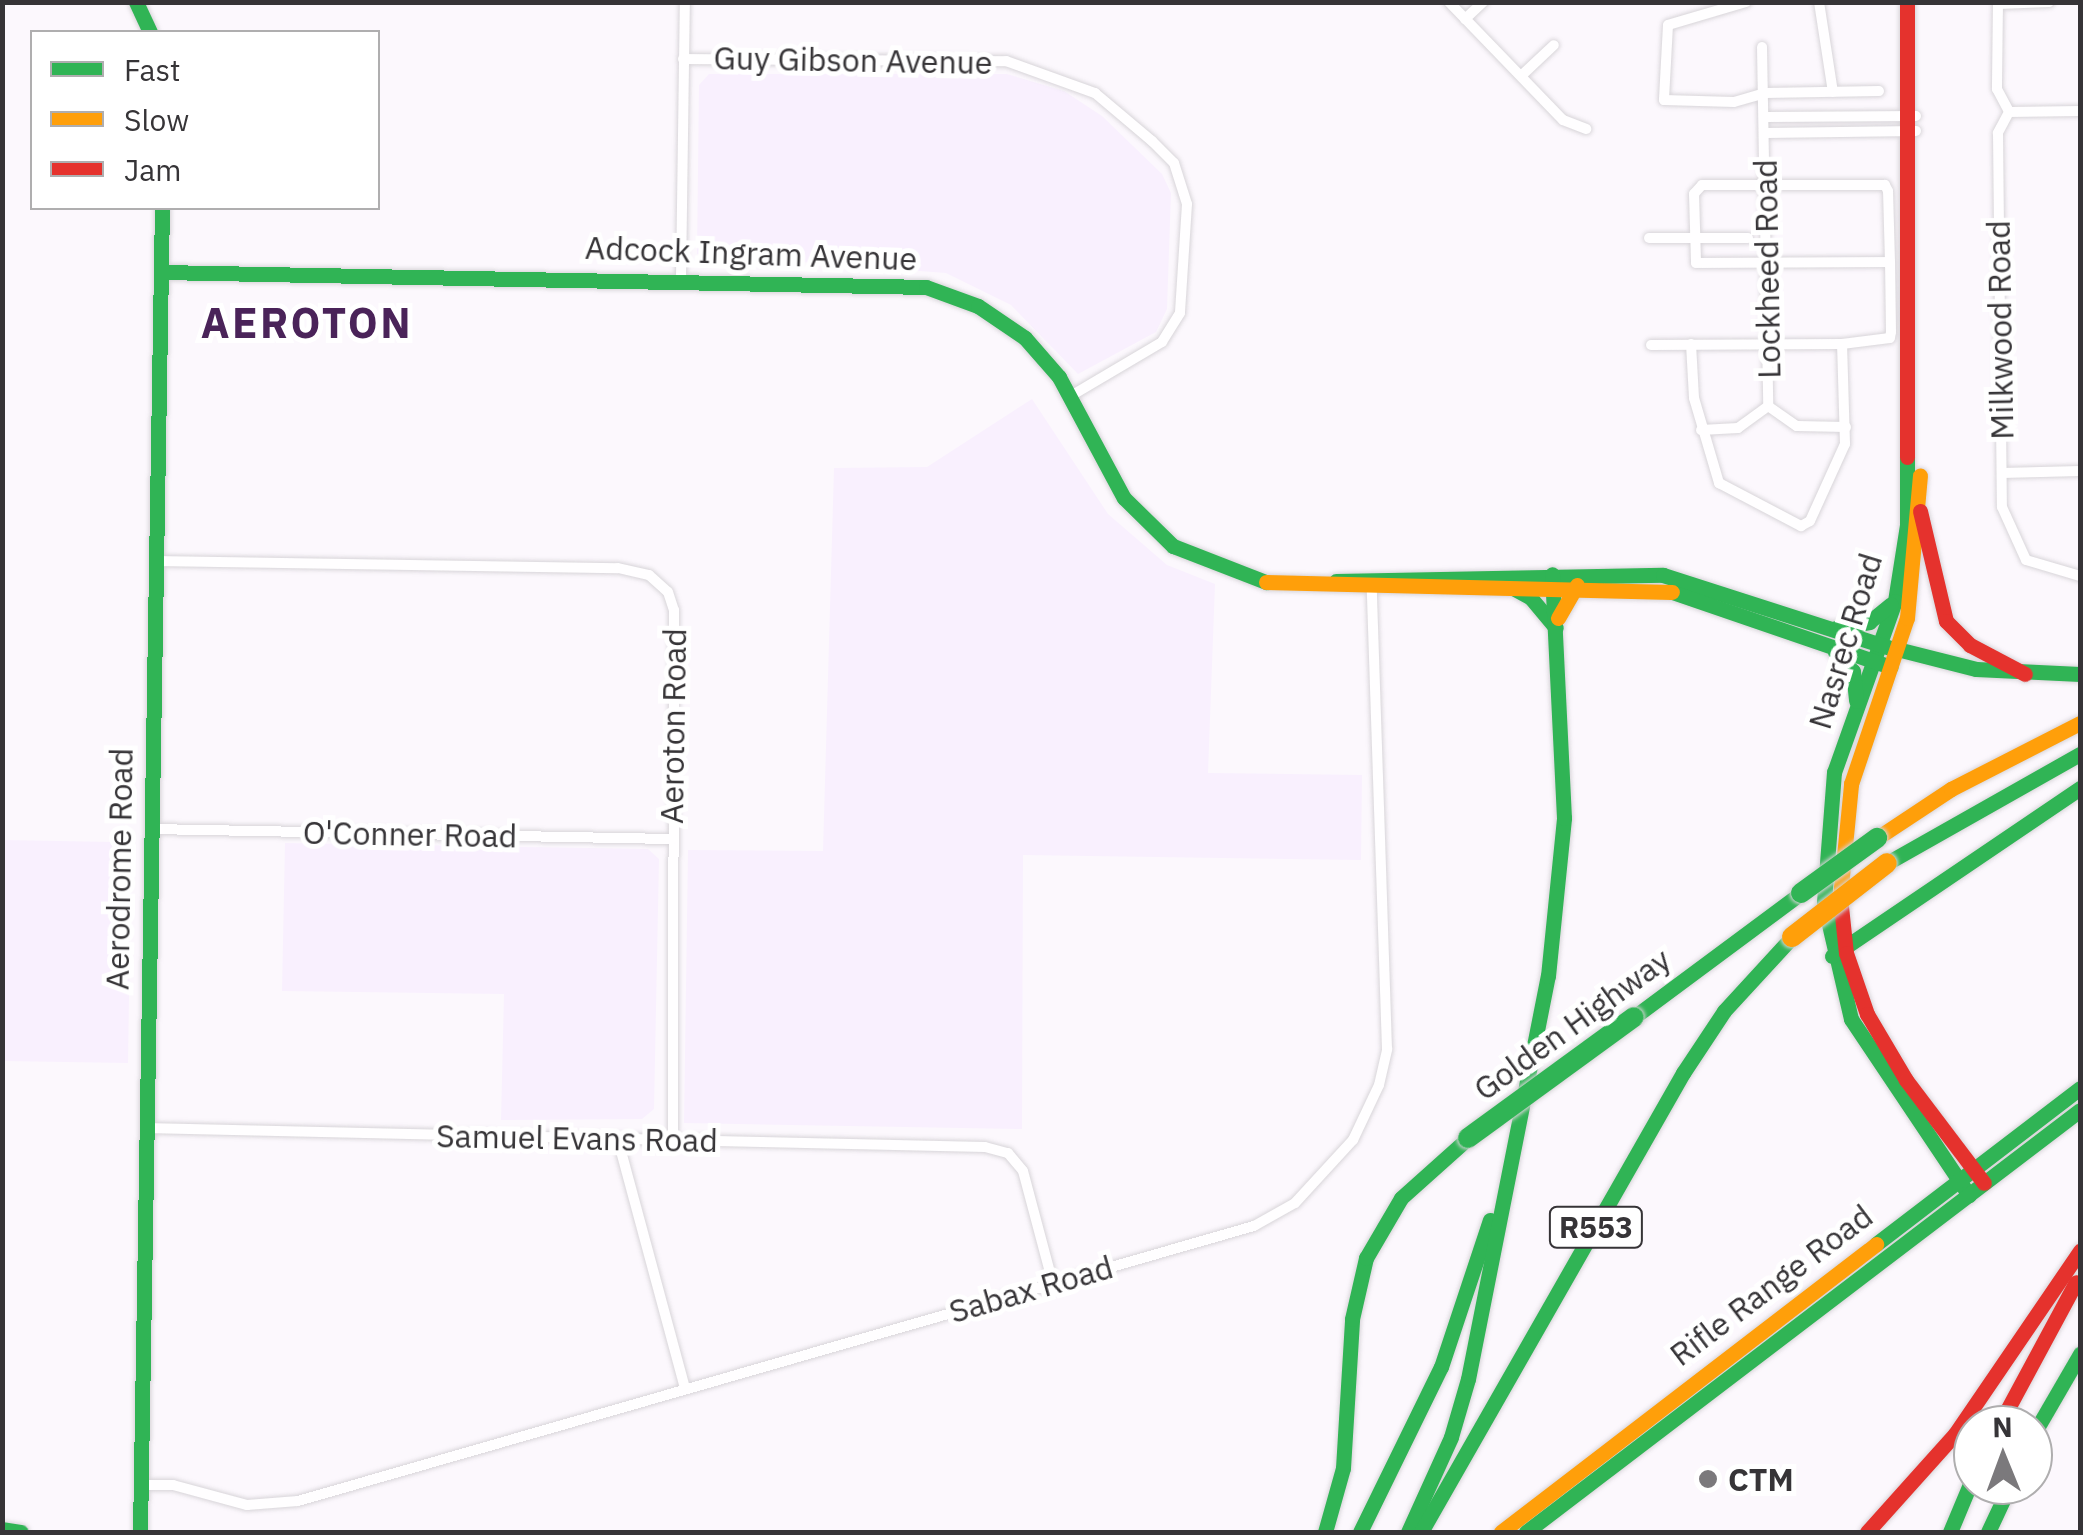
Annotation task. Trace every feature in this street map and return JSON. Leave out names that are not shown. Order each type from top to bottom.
[{"type":"main road","points":[[136,2],[149,30]]},
{"type":"main road","name":"Nasrec Road","points":[[1839,955],[1843,828],[1920,512],[1907,2]]},
{"type":"main road","name":"Nasrec Road","points":[[1915,2],[1911,464],[1886,656],[1854,719],[1834,772],[1826,823],[1824,904],[1839,955],[1867,1014],[1945,1146],[1971,1181]]},
{"type":"main road","name":"Aerodrome Road","points":[[140,1531],[162,210]]},
{"type":"main road","name":"Adcock Ingram Avenue","points":[[161,272],[895,282],[943,292],[1015,330],[1069,397],[1113,482],[1173,546],[1233,574],[1328,584],[1509,586],[1625,572],[1698,582],[1821,634]]},
{"type":"main road","points":[[1920,512],[1946,621],[1970,645],[2025,674]]},
{"type":"main road","points":[[1408,1532],[1451,1437],[1468,1380],[1548,976],[1560,876],[1564,736],[1552,580]]},
{"type":"main road","name":"Adcock Ingram Avenue","points":[[1372,584],[1552,580],[1677,592],[1886,656],[2025,674],[2080,674]]},
{"type":"main road","points":[[1556,629],[1562,602],[1577,585]]},
{"type":"main road","points":[[1509,586],[1530,598],[1556,629]]},
{"type":"main road","points":[[1854,719],[1858,689],[1852,667],[1821,634],[1869,622],[1895,601]]},
{"type":"main road","name":"Golden Highway","points":[[1325,1532],[1344,1468],[1352,1319],[1366,1258],[1401,1198],[1468,1138],[1877,838],[1951,788],[2080,723]]},
{"type":"main road","name":"R553","points":[[1421,1532],[1684,1073],[1724,1011],[1792,936],[1886,863],[2080,754]]},
{"type":"main road","points":[[1839,955],[2080,788]]},
{"type":"main road","name":"Rifle Range Road","points":[[1501,1532],[1936,1197],[1971,1181],[1992,1155],[2080,1088]]},
{"type":"main road","name":"Rifle Range Road","points":[[1526,1532],[1971,1181],[2080,1110]]},
{"type":"main road","points":[[1360,1532],[1441,1367],[1516,1129]]},
{"type":"main road","points":[[1936,1197],[1945,1178],[1945,1146],[1974,1155],[1992,1155]]},
{"type":"main road","points":[[1867,1532],[1955,1434],[2080,1251]]},
{"type":"main road","points":[[2010,1405],[2080,1274]]},
{"type":"main road","points":[[2050,1405],[2080,1354]]},
{"type":"main road","points":[[1950,1532],[1962,1505]]},
{"type":"main road","points":[[1988,1532],[2001,1505]]},
{"type":"main road","points":[[2,1529],[21,1532]]},
{"type":"street","points":[[681,278],[684,2]]},
{"type":"street","points":[[1449,2],[1563,120],[1586,129]]},
{"type":"street","points":[[1464,19],[1483,2]]},
{"type":"street","points":[[1746,2],[1668,25],[1660,93],[1669,102],[1734,102],[1766,93],[1879,91]]},
{"type":"street","points":[[1820,2],[1833,92]]},
{"type":"street","points":[[2049,2],[1998,3],[1997,88],[2009,112],[2080,111]]},
{"type":"street","points":[[1521,76],[1554,45]]},
{"type":"street","name":"Lockheed Road","points":[[1762,47],[1766,93],[1768,406]]},
{"type":"street","name":"Guy Gibson Avenue","points":[[684,59],[1006,61],[1095,93],[1152,140],[1174,163],[1187,204],[1180,314],[1162,342],[1069,397]]},
{"type":"street","name":"Milkwood Road","points":[[2009,112],[1998,133],[2002,506],[2022,555],[2061,574],[2080,576]]},
{"type":"street","points":[[1838,116],[1838,132]]},
{"type":"street","points":[[1766,117],[1838,116],[1912,124]]},
{"type":"street","points":[[1766,133],[1838,132],[1912,124]]},
{"type":"street","points":[[1651,344],[1842,344],[1890,338],[1890,262],[1888,192],[1882,184],[1698,188],[1693,238],[1696,263],[1890,262]]},
{"type":"street","points":[[1649,238],[1748,238]]},
{"type":"street","points":[[1691,344],[1702,430],[1723,488],[1802,526],[1826,488],[1846,426],[1842,344]]},
{"type":"street","points":[[1702,430],[1738,428],[1768,406],[1796,426],[1846,426]]},
{"type":"street","points":[[2002,472],[2080,471]]},
{"type":"street","name":"Aeroton Road","points":[[155,561],[618,568],[648,575],[668,592],[674,610],[674,1141]]},
{"type":"street","name":"Sabax Road","points":[[141,1485],[173,1485],[227,1503],[284,1503],[1254,1226],[1322,1178],[1367,1114],[1388,1040],[1372,584]]},
{"type":"street","name":"O'Conner Road","points":[[149,829],[672,839]]},
{"type":"street","name":"Samuel Evans Road","points":[[145,1128],[1008,1153],[1023,1171],[1053,1284]]},
{"type":"street","points":[[618,1140],[686,1389]]},
{"type":"shaded area","points":[[709,74],[1007,74],[1064,91],[1102,116],[1162,174],[1171,193],[1167,309],[1156,332],[1078,374],[1011,305],[946,273],[697,254],[699,85]]},
{"type":"shaded area","points":[[1032,399],[1108,514],[1167,565],[1215,584],[1208,773],[1362,775],[1361,860],[1023,855],[1022,1129],[684,1123],[688,850],[823,851],[834,468],[927,467]]},
{"type":"shaded area","points":[[3,840],[114,842],[131,860],[128,1063],[3,1061]]},
{"type":"shaded area","points":[[285,843],[648,849],[659,859],[654,1109],[642,1119],[501,1120],[504,994],[282,991]]},
{"type":"traffic: fast","points":[[136,2],[149,30]]},
{"type":"traffic: fast","points":[[140,1532],[162,210]]},
{"type":"traffic: fast","points":[[161,272],[926,287],[978,306],[1025,338],[1059,377],[1124,498],[1173,546],[1266,582]]},
{"type":"traffic: fast","points":[[1907,457],[1907,525],[1895,601],[1834,772],[1824,903],[1851,1019],[1969,1195]]},
{"type":"traffic: fast","points":[[1408,1532],[1451,1437],[1468,1379],[1548,976],[1564,818],[1552,574]]},
{"type":"traffic: fast","points":[[1336,581],[1663,575],[1890,648]]},
{"type":"traffic: fast","points":[[1509,586],[1530,597],[1556,628]]},
{"type":"traffic: fast","points":[[1672,592],[1891,667]]},
{"type":"traffic: fast","points":[[1836,628],[1869,622],[1891,604]]},
{"type":"traffic: fast","points":[[1897,649],[1976,669],[2080,674]]},
{"type":"traffic: fast","points":[[1835,652],[1853,671],[1856,701]]},
{"type":"traffic: fast","points":[[1887,863],[2080,754]]},
{"type":"traffic: fast","points":[[1832,956],[2080,788]]},
{"type":"traffic: fast","points":[[1801,893],[1877,838]]},
{"type":"traffic: fast","points":[[1634,1017],[1801,893]]},
{"type":"traffic: fast","points":[[1421,1532],[1683,1073],[1724,1011],[1792,937]]},
{"type":"traffic: fast","points":[[1468,1138],[1634,1017]]},
{"type":"traffic: fast","points":[[1876,1244],[2080,1088]]},
{"type":"traffic: fast","points":[[1526,1532],[2080,1110]]},
{"type":"traffic: fast","points":[[1325,1532],[1343,1468],[1352,1319],[1366,1258],[1401,1198],[1468,1138]]},
{"type":"traffic: fast","points":[[1360,1532],[1441,1367],[1490,1220]]},
{"type":"traffic: fast","points":[[2050,1405],[2080,1354]]},
{"type":"traffic: fast","points":[[1950,1532],[1961,1505]]},
{"type":"traffic: fast","points":[[1988,1532],[2001,1505]]},
{"type":"traffic: fast","points":[[2,1529],[21,1532]]},
{"type":"traffic: slow","points":[[1840,897],[1851,784],[1907,618],[1920,476]]},
{"type":"traffic: slow","points":[[1266,582],[1672,592]]},
{"type":"traffic: slow","points":[[1558,618],[1577,585]]},
{"type":"traffic: slow","points":[[1877,838],[1951,789],[2080,723]]},
{"type":"traffic: slow","points":[[1792,937],[1887,863]]},
{"type":"traffic: slow","points":[[1501,1532],[1876,1244]]},
{"type":"traffic: jam","points":[[1907,2],[1907,457]]},
{"type":"traffic: jam","points":[[1920,511],[1946,621],[1970,645],[2025,674]]},
{"type":"traffic: jam","points":[[1840,897],[1846,953],[1867,1014],[1906,1080],[1984,1183]]},
{"type":"traffic: jam","points":[[1867,1532],[1955,1434],[2080,1251]]},
{"type":"traffic: jam","points":[[2010,1405],[2076,1282]]},
{"type":"place","name":"CTM","points":[[1708,1479]]},
{"type":"district","name":"AEROTON","points":[[307,323]]}]
